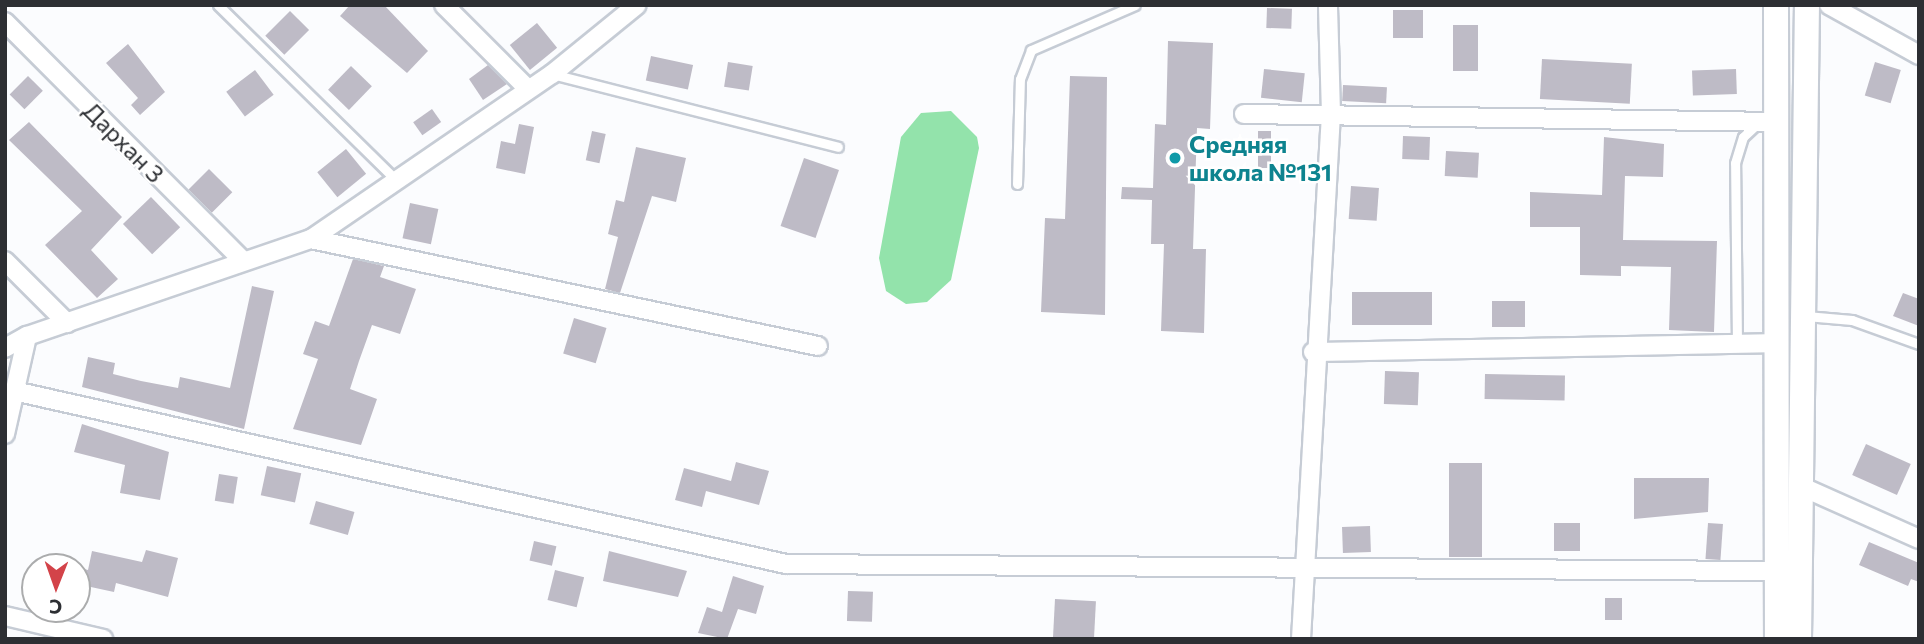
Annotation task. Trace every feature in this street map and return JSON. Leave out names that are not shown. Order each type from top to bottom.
[{"type":"main road","points":[[1776,5],[1767,122],[1777,639]]},
{"type":"main road","points":[[1799,639],[1800,316],[1807,5]]},
{"type":"main road","points":[[1775,432],[1801,432]]},
{"type":"street","points":[[444,5],[528,89]]},
{"type":"street","points":[[5,348],[27,337],[311,239],[393,177],[552,74],[636,5]]},
{"type":"street","points":[[1301,639],[1301,571],[1313,352],[1331,114],[1328,5]]},
{"type":"street","points":[[1829,5],[1848,10],[1919,55]]},
{"type":"street","name":"Дархан 3","points":[[5,22],[243,261]]},
{"type":"street","points":[[1244,114],[1767,122]]},
{"type":"street","points":[[311,239],[818,346]]},
{"type":"street","points":[[5,261],[67,323]]},
{"type":"street","points":[[5,433],[27,337]]},
{"type":"street","points":[[1313,352],[1772,344]]},
{"type":"street","points":[[14,391],[734,557],[809,565],[1301,571],[1776,571]]},
{"type":"street","points":[[1800,486],[1919,540]]},
{"type":"street","points":[[5,616],[103,639]]},
{"type":"lane","points":[[218,5],[393,177]]},
{"type":"lane","points":[[1017,184],[1020,79],[1031,50],[1135,5]]},
{"type":"lane","points":[[552,74],[838,147]]},
{"type":"lane","points":[[1737,344],[1735,163],[1743,137],[1767,122]]},
{"type":"lane","points":[[1800,316],[1852,320],[1919,344]]},
{"type":"green space","points":[[951,111],[977,137],[979,148],[951,280],[927,302],[906,304],[886,291],[879,258],[901,137],[921,113]]},
{"type":"building","points":[[350,5],[384,5],[428,51],[407,73],[340,16]]},
{"type":"building","points":[[1267,8],[1292,9],[1291,29],[1266,28]]},
{"type":"building","points":[[1393,10],[1423,10],[1423,38],[1393,38]]},
{"type":"building","points":[[290,11],[309,30],[284,55],[265,36]]},
{"type":"building","points":[[537,23],[557,48],[530,70],[510,45]]},
{"type":"building","points":[[1453,25],[1478,25],[1478,71],[1453,71]]},
{"type":"building","name":"Средняя школа №131","points":[[1168,41],[1213,43],[1210,129],[1197,128],[1193,249],[1206,249],[1204,333],[1161,331],[1164,244],[1151,244],[1152,200],[1121,199],[1122,187],[1153,188],[1155,124],[1166,125]]},
{"type":"building","points":[[128,44],[165,92],[140,115],[131,105],[138,98],[106,63]]},
{"type":"building","points":[[651,56],[693,65],[688,89],[646,80]]},
{"type":"building","points":[[1542,59],[1632,64],[1630,104],[1540,99]]},
{"type":"building","points":[[728,62],[753,66],[749,91],[724,87]]},
{"type":"building","points":[[1875,62],[1901,70],[1891,103],[1865,95]]},
{"type":"building","points":[[488,65],[507,84],[483,100],[469,79]]},
{"type":"building","points":[[351,66],[372,86],[349,110],[328,90]]},
{"type":"building","points":[[1264,69],[1305,73],[1302,102],[1261,98]]},
{"type":"building","points":[[1736,69],[1737,94],[1693,96],[1692,71]]},
{"type":"building","points":[[255,70],[274,95],[245,116],[226,92]]},
{"type":"building","points":[[28,76],[43,91],[24,109],[10,94]]},
{"type":"building","name":"Средняя школа №131","points":[[1070,76],[1107,77],[1105,315],[1041,312],[1045,218],[1065,219]]},
{"type":"building","points":[[1343,85],[1387,87],[1386,103],[1342,101]]},
{"type":"building","points":[[432,109],[441,122],[422,135],[413,122]]},
{"type":"building","points":[[29,122],[122,217],[91,250],[118,279],[97,298],[45,245],[82,211],[9,140]]},
{"type":"building","points":[[519,124],[534,127],[525,174],[496,168],[501,141],[515,144]]},
{"type":"building","points":[[592,131],[606,134],[599,163],[586,160]]},
{"type":"building","points":[[1258,131],[1271,131],[1271,168],[1258,168]]},
{"type":"building","points":[[1403,136],[1430,137],[1429,160],[1402,159]]},
{"type":"building","points":[[1604,137],[1664,144],[1663,177],[1625,176],[1623,240],[1717,241],[1714,332],[1669,330],[1671,267],[1621,266],[1621,276],[1580,275],[1580,227],[1530,227],[1530,192],[1602,195]]},
{"type":"building","points":[[636,147],[686,158],[676,202],[652,196],[620,293],[605,289],[618,237],[608,234],[616,200],[624,202]]},
{"type":"building","points":[[346,149],[366,174],[337,197],[317,172]]},
{"type":"building","points":[[1446,151],[1479,153],[1478,178],[1445,176]]},
{"type":"building","points":[[804,158],[839,170],[816,238],[781,226]]},
{"type":"building","points":[[209,169],[232,192],[212,213],[188,190]]},
{"type":"building","points":[[1351,186],[1379,188],[1377,221],[1349,219]]},
{"type":"building","points":[[151,197],[180,227],[152,254],[123,224]]},
{"type":"building","points":[[410,203],[438,209],[431,244],[403,238]]},
{"type":"building","points":[[353,259],[384,266],[380,277],[416,289],[400,334],[372,325],[359,361],[350,389],[377,399],[361,445],[293,429],[318,359],[303,354],[315,321],[329,326]]},
{"type":"building","points":[[252,286],[274,291],[244,429],[82,387],[88,357],[115,363],[113,374],[141,381],[178,388],[180,377],[230,388]]},
{"type":"building","points":[[1352,292],[1432,292],[1432,325],[1352,325]]},
{"type":"building","points":[[1903,293],[1919,299],[1919,326],[1893,316]]},
{"type":"building","points":[[1492,301],[1525,301],[1525,327],[1492,327]]},
{"type":"building","points":[[574,318],[607,328],[596,363],[563,353]]},
{"type":"building","points":[[1385,371],[1419,372],[1418,405],[1384,404]]},
{"type":"building","points":[[1485,374],[1565,375],[1565,400],[1485,399]]},
{"type":"building","points":[[82,424],[169,452],[160,500],[120,493],[125,465],[74,452]]},
{"type":"building","points":[[1866,444],[1911,464],[1897,495],[1852,475]]},
{"type":"building","points":[[736,462],[769,471],[759,505],[706,491],[702,507],[675,500],[684,468],[731,481]]},
{"type":"building","points":[[1449,463],[1482,463],[1482,557],[1449,557]]},
{"type":"building","points":[[267,466],[301,473],[295,503],[261,495]]},
{"type":"building","points":[[219,474],[238,477],[234,504],[215,501]]},
{"type":"building","points":[[1634,478],[1709,478],[1708,512],[1634,519]]},
{"type":"building","points":[[316,501],[354,512],[348,535],[309,524]]},
{"type":"building","points":[[1554,523],[1580,523],[1580,551],[1554,551]]},
{"type":"building","points":[[1708,523],[1723,524],[1720,560],[1705,559]]},
{"type":"building","points":[[1370,526],[1371,552],[1343,553],[1342,527]]},
{"type":"building","points":[[534,541],[556,546],[552,566],[530,560]]},
{"type":"building","points":[[1869,542],[1919,563],[1919,582],[1911,579],[1908,586],[1859,565]]},
{"type":"building","points":[[146,550],[178,558],[168,597],[116,583],[114,592],[91,587],[92,551],[142,562]]},
{"type":"building","points":[[609,551],[687,571],[678,597],[603,581]]},
{"type":"building","points":[[555,570],[584,577],[577,607],[548,600]]},
{"type":"building","points":[[733,576],[764,586],[756,614],[738,609],[727,639],[698,633],[707,607],[722,612]]},
{"type":"building","points":[[848,591],[873,592],[872,622],[847,621]]},
{"type":"building","points":[[1605,598],[1622,598],[1622,620],[1605,620]]},
{"type":"building","points":[[1055,599],[1096,601],[1094,639],[1053,639]]},
{"type":"place","name":"Средняя школа №131","points":[[1175,158]]}]
